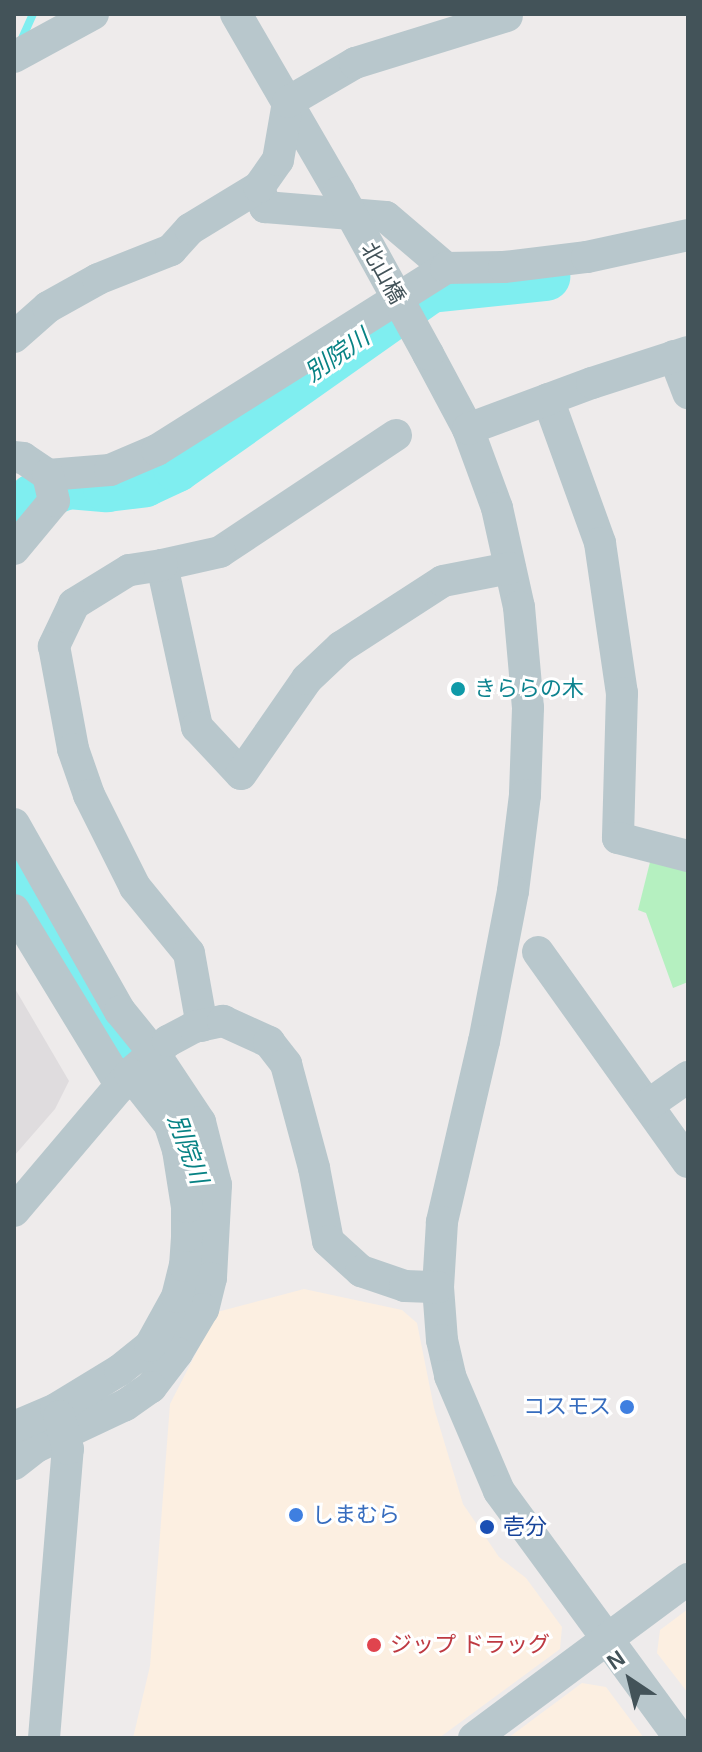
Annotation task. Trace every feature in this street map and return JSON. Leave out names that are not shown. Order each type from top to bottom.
[{"type":"street","points":[[14,57],[93,14]]},
{"type":"street","name":"北山橋","points":[[236,14],[339,192],[468,429],[497,508],[519,607],[528,708],[525,795],[513,891],[484,1041],[442,1222],[438,1287],[444,1352],[476,1442],[499,1491],[680,1738]]},
{"type":"street","points":[[14,337],[48,307],[98,279],[171,250],[190,229],[259,187],[278,160],[288,102],[355,63],[507,16]]},
{"type":"street","points":[[259,187],[265,207],[386,217],[446,268]]},
{"type":"street","points":[[14,457],[23,458],[48,475],[110,470],[157,450],[446,268],[504,267],[587,257],[688,235]]},
{"type":"street","points":[[468,429],[681,354],[688,393]]},
{"type":"street","points":[[548,399],[600,543],[622,693],[618,838],[688,856]]},
{"type":"street","points":[[202,1026],[189,953],[135,887],[89,795],[73,749],[54,646],[74,604],[129,570],[220,552],[396,435]]},
{"type":"street","points":[[14,549],[54,501],[48,475]]},
{"type":"street","points":[[162,565],[197,727],[241,774],[307,679],[341,647],[443,581],[510,568]]},
{"type":"street","points":[[14,824],[120,1011],[138,1068]]},
{"type":"street","points":[[14,910],[138,1068],[200,1122],[216,1185],[211,1278],[203,1309],[177,1353],[151,1387],[61,1422],[14,1427]]},
{"type":"street","points":[[538,952],[688,1162]]},
{"type":"street","points":[[14,1211],[138,1068],[168,1041],[202,1026],[223,1021],[269,1042],[286,1064],[314,1168],[328,1241],[344,1259],[361,1271],[405,1286],[438,1287]]},
{"type":"street","points":[[648,1105],[688,1077]]},
{"type":"street","points":[[14,1464],[61,1422]]},
{"type":"street","points":[[44,1738],[61,1422]]},
{"type":"street","points":[[474,1738],[688,1579]]},
{"type":"shaded area","points":[[14,987],[69,1081],[55,1109],[14,1156]]},
{"type":"shaded area","points":[[304,1289],[402,1310],[417,1323],[434,1408],[463,1504],[499,1557],[526,1578],[562,1627],[560,1649],[439,1738],[133,1738],[150,1666],[170,1404],[217,1312]]},
{"type":"shaded area","points":[[688,1609],[688,1693],[657,1653],[660,1630]]},
{"type":"shaded area","points":[[582,1683],[606,1687],[644,1738],[508,1738]]},
{"type":"green space","points":[[650,862],[688,871],[688,982],[673,988],[646,913],[638,910]]},
{"type":"waterway","points":[[20,43],[33,14]]},
{"type":"waterway","name":"別院川","points":[[14,522],[33,498],[69,485],[107,488],[145,483],[177,468],[431,289],[546,277]]},
{"type":"waterway","name":"別院川","points":[[14,854],[86,983],[125,1038]]},
{"type":"place","name":"きららの木","points":[[458,689]]},
{"type":"place","name":"コスモス","points":[[627,1407]]},
{"type":"place","name":"しまむら","points":[[296,1515]]},
{"type":"place","name":"壱分","points":[[487,1527]]},
{"type":"place","name":"ジップ ドラッグ","points":[[374,1645]]}]
